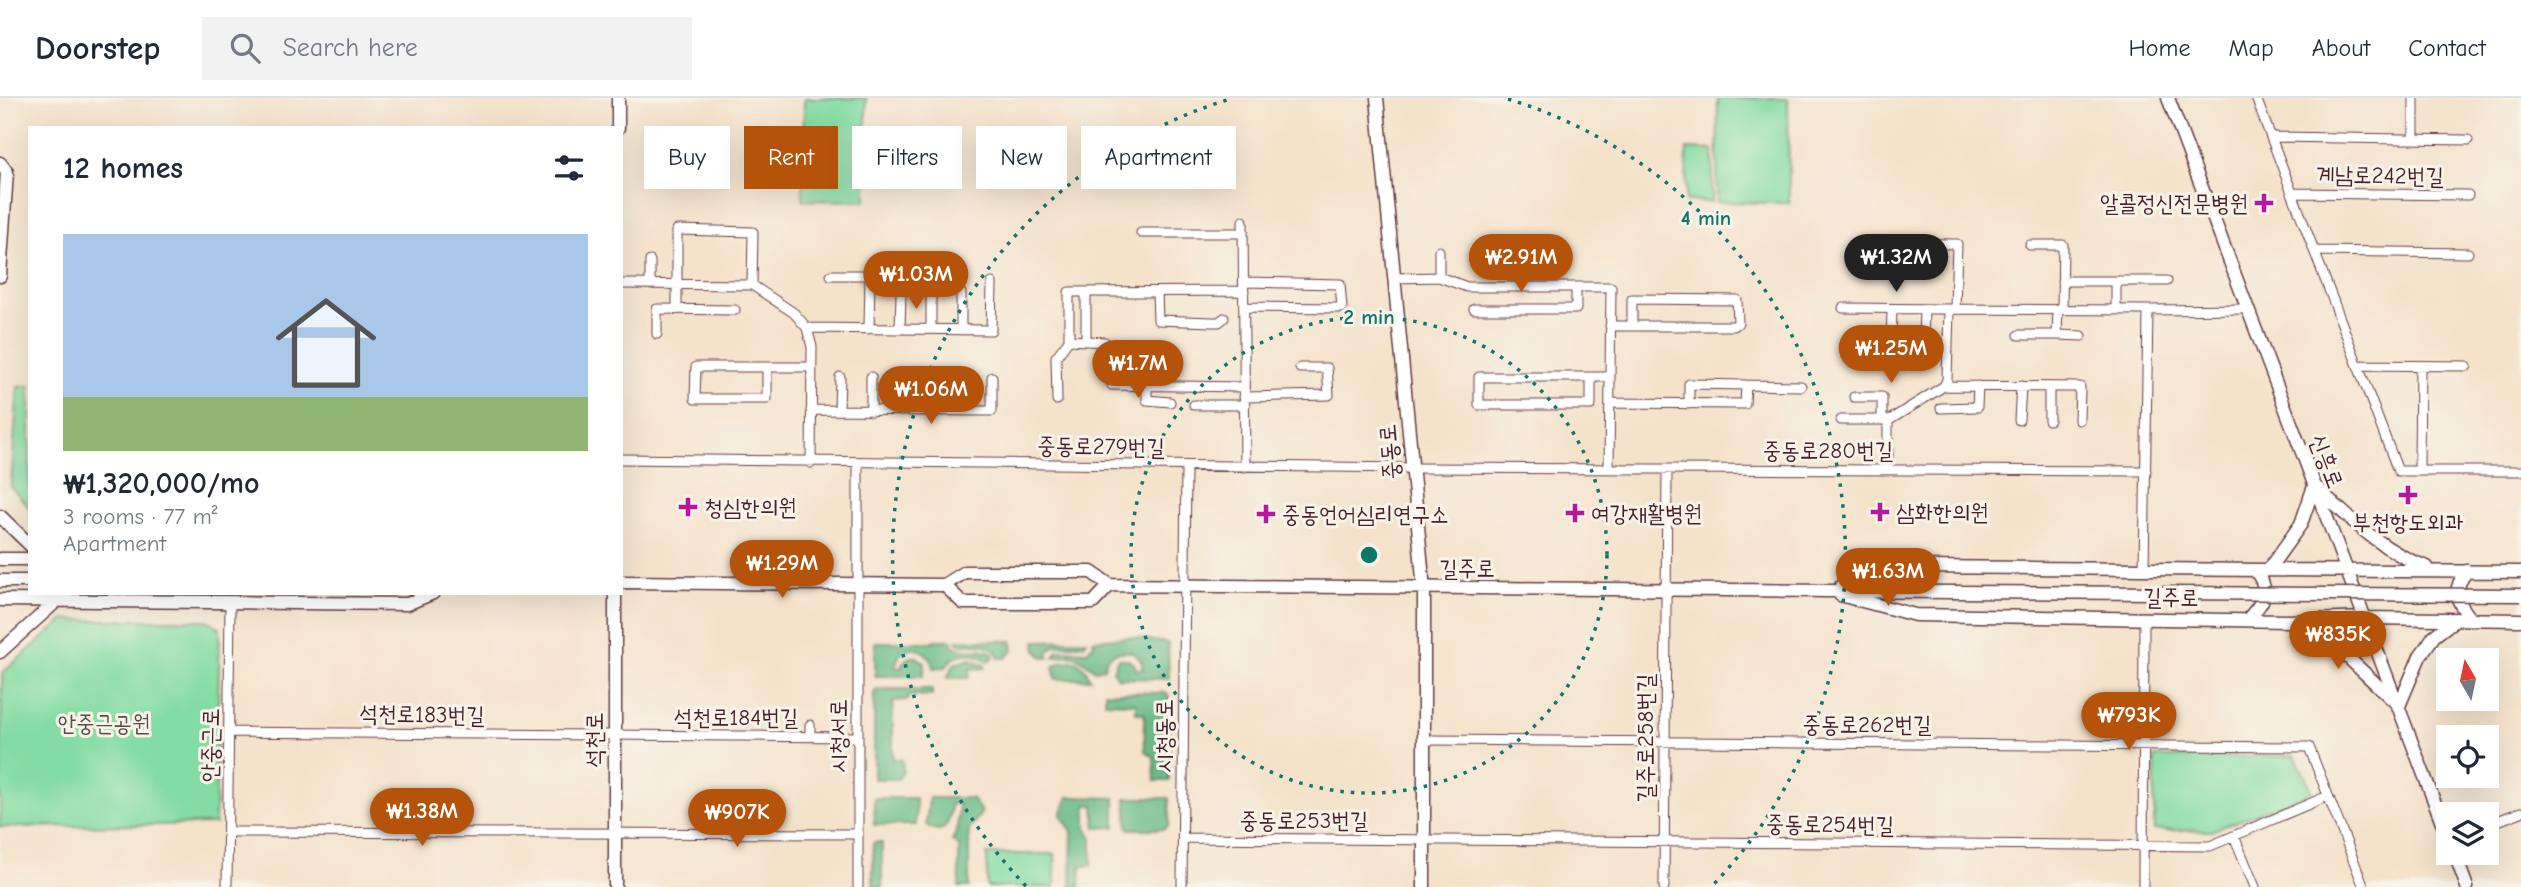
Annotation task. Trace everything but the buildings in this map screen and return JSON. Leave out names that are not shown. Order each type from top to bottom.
[{"type":"street","points":[[618,98],[618,126]]},
{"type":"street","name":"중동로","points":[[1377,98],[1424,589],[1424,887]]},
{"type":"street","name":"신흥로","points":[[2168,98],[2436,806]]},
{"type":"street","name":"계남로242번길","points":[[2256,98],[2398,471],[2419,471]]},
{"type":"street","points":[[2414,98],[2414,139]]},
{"type":"street","name":"계남로242번길","points":[[2271,137],[2469,140]]},
{"type":"street","points":[[0,163],[6,172],[0,276]]},
{"type":"street","name":"계남로242번길","points":[[2292,194],[2468,195]]},
{"type":"street","points":[[1243,221],[1245,467]]},
{"type":"street","points":[[677,309],[677,230],[753,232],[752,285]]},
{"type":"street","points":[[1141,233],[1243,233]]},
{"type":"street","points":[[1883,243],[1956,244],[1947,380],[1944,386]]},
{"type":"street","points":[[2029,245],[2063,245],[2057,335]]},
{"type":"street","points":[[1438,251],[1439,277]]},
{"type":"street","points":[[2314,251],[2468,253]]},
{"type":"street","points":[[650,261],[650,284]]},
{"type":"street","points":[[831,275],[870,275],[869,329]]},
{"type":"street","points":[[1394,278],[1439,277],[1467,287],[1611,287],[1609,469]]},
{"type":"street","points":[[2062,281],[2166,281]]},
{"type":"street","points":[[2116,281],[2116,310]]},
{"type":"street","points":[[807,328],[991,330],[992,283]]},
{"type":"street","points":[[623,284],[752,285],[794,313],[807,328],[812,347],[811,463]]},
{"type":"street","points":[[1057,400],[1056,357],[1069,341],[1069,292],[1157,292],[1340,284],[1342,308],[1244,307]]},
{"type":"street","points":[[1474,309],[1576,309],[1576,287]]},
{"type":"street","points":[[1086,292],[1086,341]]},
{"type":"street","points":[[1157,292],[1158,320],[1219,322],[1224,318]]},
{"type":"street","points":[[900,329],[901,293]]},
{"type":"street","points":[[931,293],[931,329]]},
{"type":"street","points":[[961,293],[961,330]]},
{"type":"street","points":[[1610,326],[1632,326],[1734,326],[1738,323],[1737,300],[1632,299],[1632,326]]},
{"type":"street","points":[[1843,308],[2247,309]]},
{"type":"street","points":[[657,334],[657,309],[735,310]]},
{"type":"street","points":[[1891,344],[1892,309]]},
{"type":"street","points":[[1923,344],[1924,309]]},
{"type":"street","points":[[2144,570],[2148,310]]},
{"type":"street","points":[[2019,335],[2082,335]]},
{"type":"street","points":[[1069,341],[1105,342],[1111,352],[1112,385],[1244,396],[1329,395],[1327,368],[1300,368]]},
{"type":"street","points":[[1125,344],[1128,349],[1128,386]]},
{"type":"street","points":[[2358,365],[2467,366]]},
{"type":"street","points":[[2420,366],[2419,471],[2521,471]]},
{"type":"street","points":[[767,367],[767,399],[695,399],[696,367],[767,367],[812,367]]},
{"type":"street","points":[[839,410],[840,377]]},
{"type":"street","points":[[871,377],[871,411]]},
{"type":"street","points":[[901,377],[901,411]]},
{"type":"street","points":[[962,377],[962,411]]},
{"type":"street","points":[[811,410],[992,411],[992,377]]},
{"type":"street","points":[[1591,377],[1591,405],[1479,405],[1479,377],[1591,377],[1610,377]]},
{"type":"street","points":[[930,378],[930,411]]},
{"type":"street","points":[[1689,404],[1689,384],[1801,386]]},
{"type":"street","points":[[1610,403],[1745,404],[1746,385]]},
{"type":"street","points":[[1147,386],[1147,400],[1170,402]]},
{"type":"street","points":[[1841,419],[1885,420],[1944,386],[2021,386],[2080,387],[2079,420]]},
{"type":"street","points":[[1941,408],[1977,407],[1978,386]]},
{"type":"street","points":[[2019,420],[2021,386]]},
{"type":"street","points":[[2049,387],[2049,420]]},
{"type":"street","points":[[1194,405],[1244,396]]},
{"type":"street","points":[[1853,397],[1882,397],[1888,470]]},
{"type":"street","name":"중동로279번길","points":[[623,459],[1412,468]]},
{"type":"street","name":"시청서로","points":[[858,463],[858,887]]},
{"type":"street","name":"시청동로","points":[[1182,887],[1186,466]]},
{"type":"street","name":"중동로280번길","points":[[1412,468],[2146,471]]},
{"type":"street","name":"길주로258번길","points":[[1664,887],[1667,469]]},
{"type":"street","points":[[2248,619],[2260,606],[2265,594],[2262,570],[2301,524],[2314,486],[2371,536],[2403,557],[2440,571]]},
{"type":"street","points":[[0,516],[28,543]]},
{"type":"street","points":[[0,559],[28,559]]},
{"type":"street","name":"길주로","points":[[1823,591],[1915,567],[2521,572]]},
{"type":"street","points":[[2467,571],[2459,581],[2456,594],[2460,606],[2471,619]]},
{"type":"street","name":"길주로","points":[[623,582],[943,585],[965,572],[1091,572],[1110,585],[2521,595]]},
{"type":"street","points":[[0,582],[28,581]]},
{"type":"street","points":[[943,585],[963,603],[1093,603],[1110,585]]},
{"type":"street","name":"길주로","points":[[1823,591],[1915,615],[2289,621],[2364,618],[2521,620]]},
{"type":"street","points":[[0,600],[54,596],[230,603],[407,604],[428,595]]},
{"type":"street","name":"석천로","points":[[615,595],[615,887]]},
{"type":"street","points":[[0,652],[54,596]]},
{"type":"street","name":"안중근로","points":[[227,887],[230,603]]},
{"type":"street","points":[[2143,887],[2144,618]]},
{"type":"street","points":[[2289,621],[2339,649],[2399,706],[2420,656],[2434,636],[2456,619]]},
{"type":"street","points":[[810,724],[810,736]]},
{"type":"street","name":"석천로183번길","points":[[229,732],[615,735]]},
{"type":"street","name":"석천로184번길","points":[[615,735],[857,737]]},
{"type":"street","name":"중동로262번길","points":[[1425,740],[2309,747],[2329,796]]},
{"type":"street","points":[[2329,796],[2364,887]]},
{"type":"street","name":"중동로254번길","points":[[1424,839],[2210,846],[2329,796]]},
{"type":"street","points":[[2499,820],[2521,812]]},
{"type":"street","points":[[228,832],[858,834]]},
{"type":"street","points":[[2234,836],[2255,887]]},
{"type":"street","name":"중동로253번길","points":[[1183,838],[1424,839]]},
{"type":"street","points":[[2459,865],[2467,887]]},
{"type":"green space","points":[[804,98],[866,98],[866,126],[852,126],[852,189],[866,189],[866,201],[803,200],[803,189],[838,189],[838,126],[804,126]]},
{"type":"green space","points":[[1718,98],[1788,98],[1789,203],[1717,202]]},
{"type":"green space","points":[[1687,149],[1713,150],[1712,202],[1686,201]]},
{"type":"green space","points":[[28,386],[28,506],[11,487],[18,387]]},
{"type":"green space","name":"안중근공원","points":[[64,620],[207,620],[220,628],[215,824],[0,827],[2,673]]},
{"type":"green space","points":[[1130,637],[1168,643],[1169,679],[1118,678],[1113,670],[1118,659],[1127,659],[1135,665],[1136,670],[1143,669],[1141,660],[1132,652],[1114,654],[1107,659],[1104,668],[1095,670],[1077,657],[1054,657],[1058,650],[1087,651],[1094,644],[1093,640]]},
{"type":"green space","points":[[952,640],[952,645],[956,648],[988,651],[993,653],[994,657],[988,661],[977,655],[965,654],[954,657],[946,667],[933,668],[926,654],[911,648],[899,655],[895,668],[901,668],[909,657],[917,657],[925,663],[923,676],[875,676],[875,642]]},
{"type":"green space","points":[[956,640],[1012,641],[1013,650],[1006,658],[999,658],[993,648],[977,644],[959,644]]},
{"type":"green space","points":[[1087,640],[1084,645],[1055,645],[1048,652],[1049,658],[1043,657],[1036,650],[1036,641]]},
{"type":"green space","points":[[970,659],[985,665],[985,668],[970,669],[969,678],[947,678],[954,664]]},
{"type":"green space","points":[[1076,661],[1086,669],[1090,679],[1056,679],[1053,667],[1062,662]]},
{"type":"green space","points":[[879,689],[932,689],[932,696],[908,696],[908,700],[893,701],[893,759],[902,760],[903,772],[898,779],[874,779],[874,693]]},
{"type":"green space","points":[[1105,692],[1167,693],[1169,781],[1155,781],[1154,757],[1145,751],[1144,713],[1136,713],[1136,703],[1105,702]]},
{"type":"green space","points":[[2295,756],[2313,792],[2211,831],[2154,830],[2155,757]]},
{"type":"green space","points":[[1068,797],[1115,798],[1115,827],[1096,828],[1094,805],[1086,805],[1086,827],[1092,838],[1092,866],[1081,866],[1080,887],[1071,887],[1072,832],[1061,815]]},
{"type":"green space","points":[[874,798],[916,798],[916,825],[874,825]]},
{"type":"green space","points":[[929,798],[971,798],[982,812],[969,830],[969,887],[959,887],[959,846],[952,841],[957,830],[959,804],[951,804],[950,816],[943,829],[933,829],[926,825]]},
{"type":"green space","points":[[1126,798],[1169,798],[1169,825],[1164,829],[1130,829]]},
{"type":"green space","points":[[873,843],[882,843],[882,887],[873,887]]},
{"type":"green space","points":[[987,854],[1055,854],[1055,887],[987,887]]},
{"type":"place","name":"알콜정신전문병원","points":[[2264,203]]},
{"type":"place","name":"부천항도외과","points":[[2408,495]]},
{"type":"place","name":"청심한의원","points":[[688,507]]},
{"type":"place","name":"삼화한의원","points":[[1880,512]]},
{"type":"place","name":"여강재활병원","points":[[1575,513]]},
{"type":"place","name":"중동언어심리연구소","points":[[1266,514]]}]
